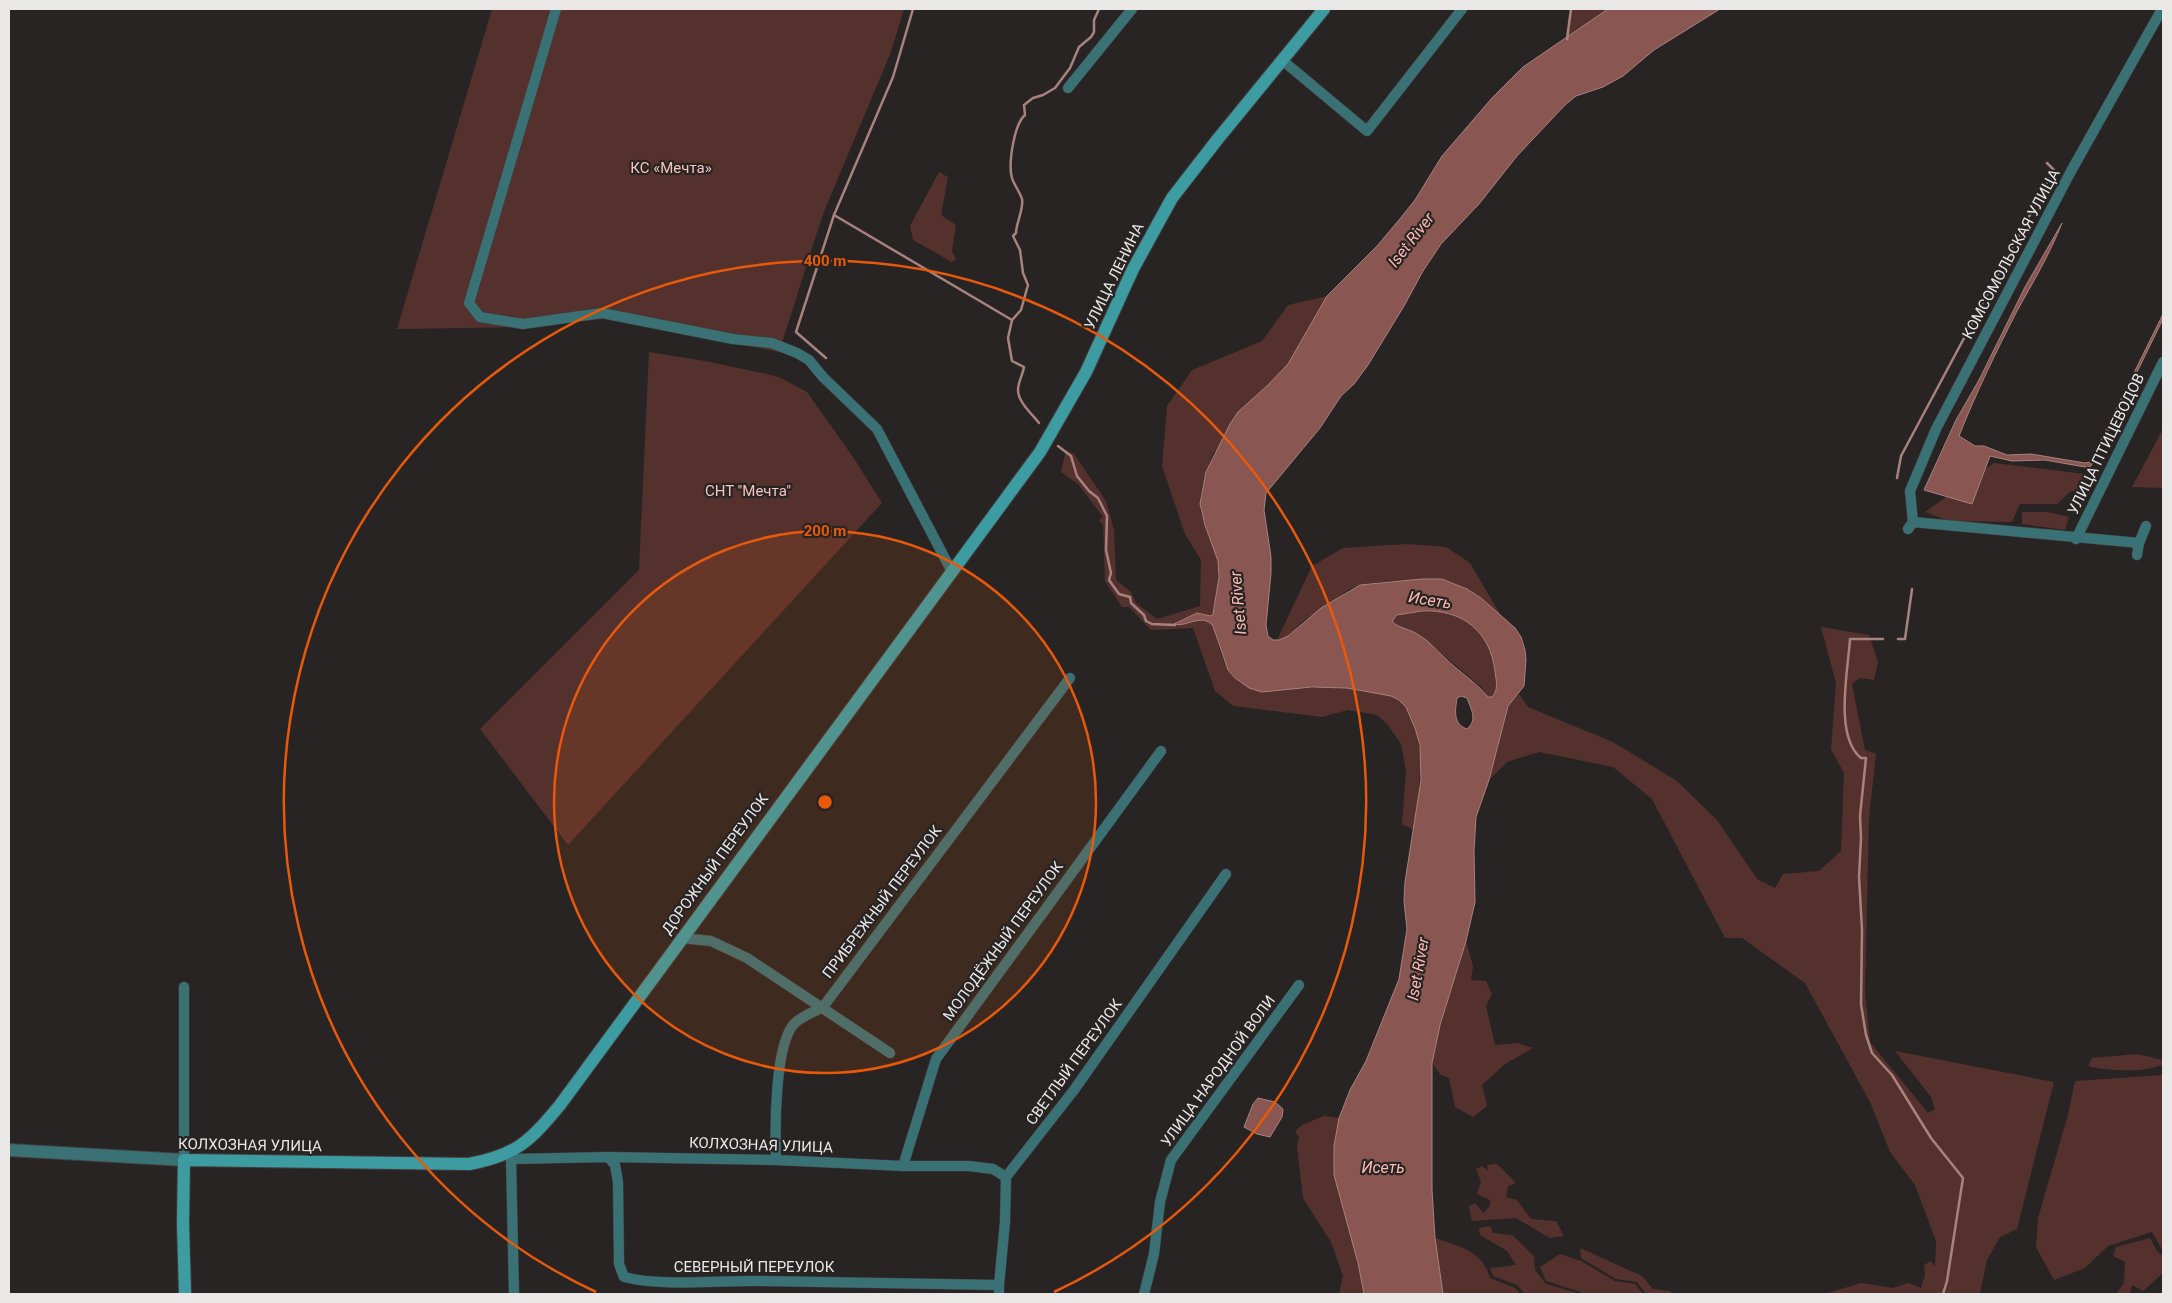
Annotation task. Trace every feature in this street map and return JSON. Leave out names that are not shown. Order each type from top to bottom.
[{"type":"main road","name":"УЛИЦА ЛЕНИНА","points":[[951,570],[1053,432],[1086,372],[1146,243],[1172,198],[1324,9]]},
{"type":"main road","name":"ДОРОЖНЫЙ ПЕРЕУЛОК","points":[[490,1160],[509,1157],[537,1132],[560,1105],[951,570]]},
{"type":"main road","name":"КОЛХОЗНАЯ УЛИЦА","points":[[184,1160],[469,1164],[490,1160]]},
{"type":"main road","points":[[184,1160],[185,1294]]},
{"type":"street","points":[[556,9],[469,303],[480,317],[523,324],[602,312],[733,339],[772,344],[797,353],[808,360],[823,378],[877,429],[951,570]]},
{"type":"street","points":[[1068,88],[1132,9]]},
{"type":"street","points":[[1282,60],[1367,131],[1462,9]]},
{"type":"street","name":"КОМСОМОЛЬСКАЯ УЛИЦА","points":[[2076,539],[1910,526],[1910,491],[1936,429],[2070,173],[2162,9]]},
{"type":"street","name":"УЛИЦА ПТИЦЕВОДОВ","points":[[2076,539],[2163,362]]},
{"type":"street","points":[[2137,555],[2139,543],[2146,526]]},
{"type":"street","points":[[2076,539],[2139,543]]},
{"type":"street","name":"ПРИБРЕЖНЫЙ ПЕРЕУЛОК","points":[[776,1160],[776,1097],[784,1045],[794,1023],[823,1007],[1070,678]]},
{"type":"street","name":"МОЛОДЁЖНЫЙ ПЕРЕУЛОК","points":[[903,1166],[936,1059],[1161,751]]},
{"type":"street","name":"СВЕТЛЫЙ ПЕРЕУЛОК","points":[[1006,1177],[1074,1090],[1226,874]]},
{"type":"street","points":[[681,938],[711,941],[748,958],[890,1053]]},
{"type":"street","name":"УЛИЦА НАРОДНОЙ ВОЛИ","points":[[1144,1294],[1154,1254],[1160,1202],[1171,1160],[1299,985]]},
{"type":"street","points":[[184,987],[184,1160]]},
{"type":"street","name":"КОЛХОЗНАЯ УЛИЦА","points":[[9,1150],[184,1160]]},
{"type":"street","points":[[509,1157],[514,1294]]},
{"type":"street","name":"КОЛХОЗНАЯ УЛИЦА","points":[[509,1157],[776,1160],[903,1166],[970,1166],[994,1169],[1006,1177]]},
{"type":"street","name":"СЕВЕРНЫЙ ПЕРЕУЛОК","points":[[608,1157],[615,1165],[618,1182],[619,1264],[624,1277],[656,1281],[776,1281],[999,1290]]},
{"type":"street","points":[[999,1290],[1005,1222],[1006,1177]]},
{"type":"green space","name":"КС «Мечта»","points":[[492,9],[904,9],[891,52],[823,214],[779,352],[614,318],[523,327],[397,329]]},
{"type":"green space","points":[[1571,9],[1608,9],[1567,37]]},
{"type":"green space","points":[[939,172],[948,177],[941,215],[956,225],[952,251],[956,259],[952,262],[913,240],[910,226]]},
{"type":"green space","points":[[1327,296],[1288,364],[1213,454],[1206,472],[1201,494],[1200,510],[1218,561],[1218,589],[1213,616],[1197,613],[1176,622],[1178,625],[1197,620],[1210,623],[1213,626],[1223,659],[1229,671],[1240,682],[1253,689],[1268,691],[1317,688],[1362,689],[1388,694],[1398,699],[1409,710],[1415,724],[1419,742],[1420,780],[1414,830],[1402,824],[1406,771],[1401,744],[1387,724],[1377,715],[1348,710],[1322,717],[1233,706],[1215,691],[1193,628],[1151,630],[1129,607],[1122,607],[1105,581],[1103,525],[1099,520],[1103,517],[1078,484],[1061,472],[1066,450],[1074,454],[1106,501],[1114,530],[1116,580],[1131,592],[1136,603],[1157,619],[1200,606],[1201,560],[1185,534],[1162,466],[1167,406],[1192,370],[1262,341],[1288,305]]},
{"type":"green space","name":"СНТ \"Мечта\"","points":[[649,352],[705,361],[771,375],[781,378],[807,392],[853,457],[882,503],[568,845],[480,729],[639,570]]},
{"type":"green space","points":[[2163,429],[2163,488],[2132,487]]},
{"type":"green space","points":[[1994,463],[2085,474],[2084,493],[2071,491],[2057,504],[2020,504],[2012,522],[1949,521],[1925,512]]},
{"type":"green space","points":[[2022,512],[2048,512],[2069,517],[2065,530],[2022,524]]},
{"type":"green space","points":[[1407,544],[1446,547],[1470,563],[1503,619],[1486,603],[1458,585],[1442,579],[1381,582],[1360,585],[1350,589],[1302,622],[1288,636],[1277,640],[1312,566],[1343,548]]},
{"type":"green space","points":[[1434,610],[1457,616],[1476,629],[1483,638],[1493,659],[1495,671],[1496,688],[1492,697],[1488,697],[1481,687],[1417,633],[1402,628],[1392,621],[1393,618],[1403,614]]},
{"type":"green space","points":[[1821,627],[1869,635],[1878,662],[1874,680],[1860,678],[1852,684],[1865,750],[1876,754],[1869,817],[1865,992],[1870,1042],[1928,1113],[1935,1109],[1931,1097],[1895,1051],[2054,1082],[2017,1229],[2000,1237],[1987,1260],[1980,1293],[1982,1294],[1825,1294],[1861,1283],[1893,1288],[1908,1283],[1921,1288],[1925,1275],[1924,1265],[1931,1261],[1935,1267],[1936,1241],[1915,1185],[1890,1152],[1870,1102],[1805,983],[1742,938],[1725,938],[1652,799],[1613,767],[1539,752],[1507,762],[1489,780],[1506,713],[1510,702],[1519,694],[1528,707],[1613,742],[1677,781],[1717,820],[1757,879],[1775,888],[1783,874],[1819,871],[1841,851],[1844,773],[1831,749],[1836,683]]},
{"type":"green space","points":[[1466,941],[1473,966],[1471,980],[1486,981],[1492,994],[1486,1006],[1495,1045],[1518,1043],[1533,1048],[1505,1064],[1482,1085],[1487,1106],[1473,1117],[1455,1107],[1449,1078],[1440,1074],[1432,1063],[1440,1025]]},
{"type":"green space","points":[[2137,1054],[2163,1060],[2163,1064],[2137,1070],[2105,1069],[2088,1066],[2092,1058]]},
{"type":"green space","points":[[2163,1075],[2163,1251],[2152,1232],[2108,1246],[2085,1268],[2054,1280],[2036,1247],[2038,1218],[2068,1115],[2075,1081]]},
{"type":"green space","points":[[1324,1116],[1339,1118],[1334,1146],[1364,1294],[1339,1294],[1343,1276],[1331,1242],[1303,1198],[1297,1147],[1299,1137],[1295,1131],[1302,1125]]},
{"type":"green space","points":[[1497,1164],[1516,1183],[1508,1186],[1506,1197],[1517,1200],[1531,1219],[1556,1221],[1564,1236],[1550,1238],[1516,1218],[1472,1221],[1469,1206],[1475,1203],[1483,1213],[1490,1206],[1490,1200],[1477,1194],[1481,1181],[1476,1169],[1482,1166],[1488,1171],[1487,1165]]},
{"type":"green space","points":[[1490,1226],[1493,1233],[1512,1235],[1534,1256],[1535,1270],[1546,1284],[1581,1294],[1525,1294],[1517,1285],[1493,1276],[1490,1268],[1516,1265],[1507,1251],[1480,1235],[1479,1228]]},
{"type":"green space","points":[[1435,1238],[1461,1247],[1476,1255],[1482,1261],[1490,1278],[1515,1288],[1521,1294],[1443,1294]]},
{"type":"green space","points":[[2150,1238],[2157,1251],[2163,1256],[2163,1273],[2143,1291],[2132,1285],[2130,1294],[2116,1294],[2124,1283],[2125,1262],[2113,1256],[2116,1247]]},
{"type":"green space","points":[[1580,1248],[1642,1276],[1653,1289],[1670,1291],[1672,1294],[1646,1294],[1637,1282],[1616,1279],[1581,1258]]},
{"type":"green space","points":[[1560,1254],[1581,1261],[1615,1281],[1635,1284],[1643,1294],[1587,1294],[1546,1281],[1540,1267]]},
{"type":"water","points":[[1608,9],[1720,9],[1654,50],[1623,76],[1603,87],[1576,96],[1565,105],[1517,156],[1479,204],[1441,244],[1368,365],[1354,384],[1341,396],[1320,428],[1266,493],[1264,510],[1271,557],[1271,573],[1266,625],[1268,636],[1273,640],[1279,640],[1288,636],[1321,608],[1360,585],[1442,579],[1467,589],[1481,598],[1515,628],[1521,637],[1525,650],[1524,686],[1508,706],[1489,780],[1476,817],[1474,851],[1475,902],[1466,941],[1440,1025],[1432,1063],[1432,1190],[1435,1238],[1443,1294],[1364,1294],[1358,1263],[1334,1175],[1334,1146],[1339,1118],[1350,1090],[1366,1061],[1399,979],[1407,929],[1404,901],[1405,882],[1421,780],[1420,745],[1406,707],[1399,700],[1391,696],[1347,688],[1312,687],[1262,692],[1249,688],[1235,678],[1228,670],[1213,626],[1209,622],[1199,620],[1179,625],[1174,624],[1197,613],[1211,616],[1213,614],[1219,577],[1218,561],[1205,525],[1200,504],[1206,472],[1230,424],[1238,412],[1288,364],[1327,296],[1377,246],[1415,200],[1442,156],[1492,98],[1523,67]],"holes":[[[1422,611],[1450,614],[1472,625],[1480,634],[1487,644],[1495,671],[1496,688],[1492,697],[1488,697],[1423,637],[1398,626],[1392,621],[1397,615]],[[1461,696],[1467,698],[1473,714],[1472,722],[1467,729],[1459,724],[1456,716],[1457,698]]]},
{"type":"water","points":[[2062,223],[2047,257],[1994,357],[1959,436],[1975,446],[1984,446],[2007,455],[2031,454],[2085,463],[2090,462],[2163,314],[2163,319],[2091,466],[2085,467],[2045,460],[2012,461],[1990,456],[1972,504],[1924,490],[1956,420],[1979,380],[2025,287]]},
{"type":"water","points":[[1258,1098],[1275,1102],[1283,1109],[1282,1117],[1270,1137],[1257,1134],[1244,1127],[1253,1104]]},
{"type":"waterway","points":[[834,215],[893,77],[913,9]]},
{"type":"waterway","points":[[1039,423],[1020,399],[1018,390],[1024,367],[1012,361],[1008,338],[1012,320],[1021,310],[1028,285],[1023,273],[1020,250],[1013,236],[1016,233],[1022,199],[1012,178],[1011,154],[1015,135],[1025,115],[1024,105],[1033,98],[1055,88],[1070,68],[1079,47],[1094,32],[1094,20],[1099,9]]},
{"type":"waterway","points":[[1567,39],[1571,9]]},
{"type":"waterway","points":[[1897,478],[1901,456],[2054,170],[2047,163]]},
{"type":"waterway","points":[[826,358],[796,332],[834,215],[1012,320]]},
{"type":"waterway","points":[[1058,446],[1071,456],[1077,476],[1089,491],[1098,498],[1107,516],[1106,550],[1111,573],[1109,580],[1119,594],[1130,597],[1131,603],[1144,615],[1146,621],[1152,624],[1175,625]]},
{"type":"waterway","points":[[1898,639],[1905,639],[1912,589]]},
{"type":"waterway","points":[[1883,639],[1850,639],[1845,685],[1845,719],[1848,735],[1853,748],[1861,758],[1866,758],[1860,816],[1861,1004],[1866,1035],[1872,1053],[1892,1075],[1931,1138],[1963,1178],[1947,1281],[1943,1294]]},
{"type":"water label","name":"Iset River","points":[[1411,240]]},
{"type":"water label","name":"Исеть","points":[[1430,600]]},
{"type":"water label","name":"Iset River","points":[[1238,603]]},
{"type":"water label","name":"Iset River","points":[[1418,969]]},
{"type":"water label","name":"Исеть","points":[[1383,1167]]}]
